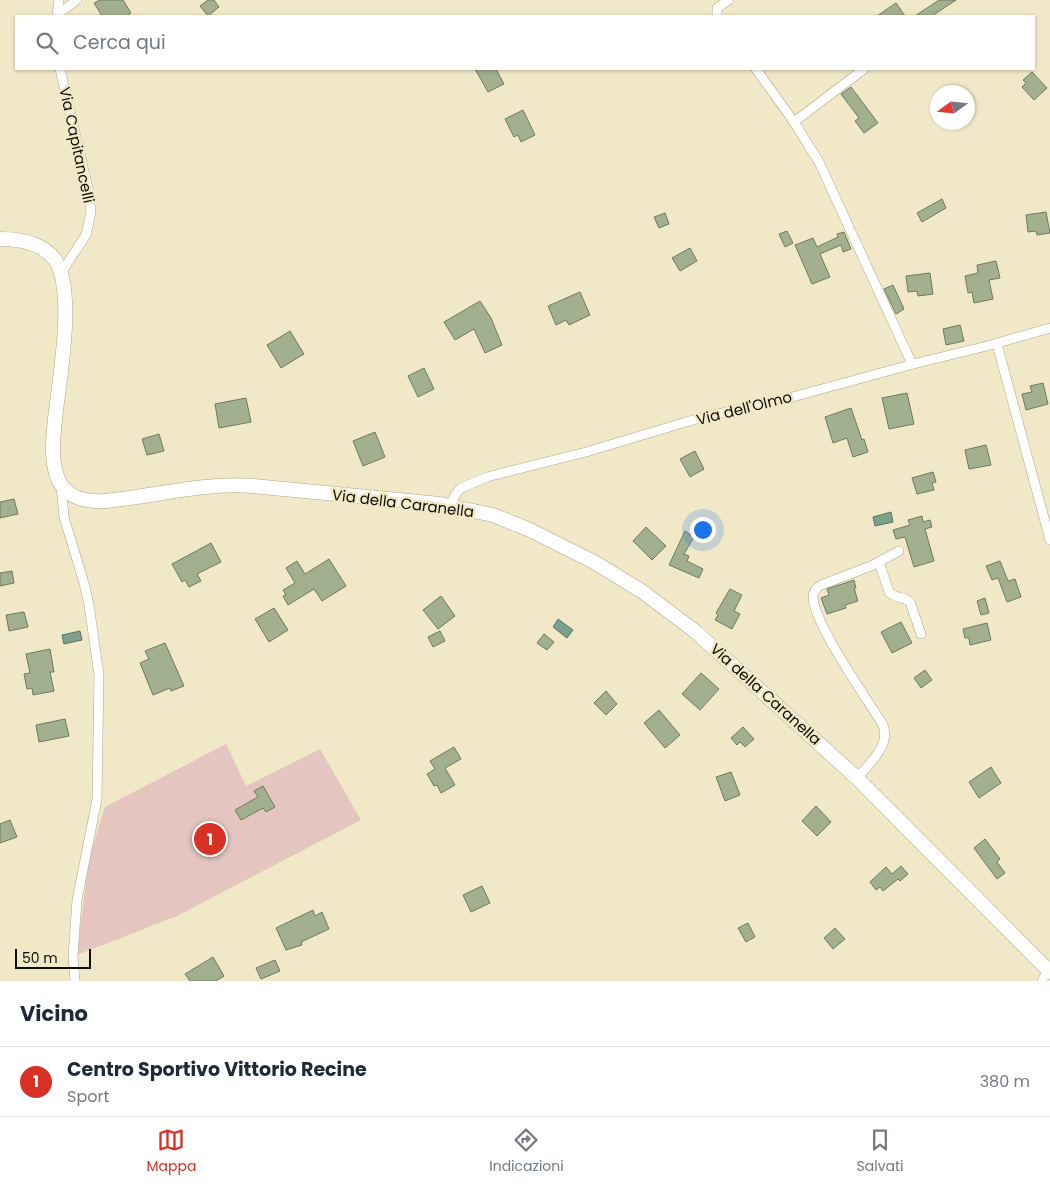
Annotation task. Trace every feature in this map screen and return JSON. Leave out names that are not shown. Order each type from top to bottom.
[{"type":"main road","points":[[0,239],[18,240],[38,246],[55,260],[61,273],[64,291],[64,325],[53,441],[54,464],[61,484]]},
{"type":"main road","name":"Via della Caranella","points":[[61,484],[75,496],[97,502],[234,485],[450,506],[493,515],[520,525],[584,556],[643,592],[696,632],[857,778],[1047,972]]},
{"type":"street","points":[[58,15],[59,0]]},
{"type":"street","points":[[58,15],[77,0]]},
{"type":"street","points":[[717,15],[717,8],[729,0]]},
{"type":"street","name":"Via Capitancelli","points":[[60,70],[88,188],[91,212],[86,235],[61,273]]},
{"type":"street","points":[[757,70],[794,122],[828,181],[912,364]]},
{"type":"street","points":[[794,122],[863,70]]},
{"type":"street","name":"Via dell'Olmo","points":[[450,506],[461,488],[487,476],[568,457],[687,422],[777,401],[912,364],[997,344],[1050,328]]},
{"type":"street","points":[[997,344],[1050,540]]},
{"type":"street","points":[[61,484],[64,518],[80,567],[89,605],[99,675],[97,794],[95,815],[77,900],[73,956],[75,981]]},
{"type":"street","points":[[857,778],[881,748],[886,731],[824,627],[814,602],[814,590],[879,562],[899,551]]},
{"type":"street","points":[[879,562],[889,592],[896,597],[910,602],[921,634]]},
{"type":"shaded area","points":[[891,512],[893,522],[875,526],[873,517]]},
{"type":"shaded area","points":[[558,619],[573,630],[567,638],[553,627]]},
{"type":"shaded area","points":[[80,631],[82,640],[64,644],[62,635]]},
{"type":"shaded area","points":[[226,744],[246,786],[320,749],[361,820],[177,916],[77,955],[89,858],[105,807]]},
{"type":"building","points":[[100,0],[123,0],[131,13],[128,15],[101,15],[94,3]]},
{"type":"building","points":[[208,0],[214,0],[219,7],[207,15],[200,6]]},
{"type":"building","points":[[939,0],[956,0],[934,15],[916,15]]},
{"type":"building","points":[[896,3],[904,15],[878,15]]},
{"type":"building","points":[[476,70],[497,70],[504,84],[488,92]]},
{"type":"building","points":[[1032,72],[1047,88],[1034,100],[1022,87],[1026,83],[1023,80]]},
{"type":"building","points":[[851,87],[878,123],[864,133],[855,121],[859,118],[841,94]]},
{"type":"building","points":[[523,110],[535,135],[521,142],[518,135],[514,137],[505,119]]},
{"type":"building","points":[[942,199],[946,208],[922,222],[917,213]]},
{"type":"building","points":[[1046,212],[1050,233],[1037,235],[1036,231],[1028,232],[1026,215]]},
{"type":"building","points":[[665,213],[669,224],[659,228],[654,217]]},
{"type":"building","points":[[787,231],[793,243],[785,247],[779,234]]},
{"type":"building","points":[[844,232],[851,249],[843,252],[841,245],[820,254],[830,277],[812,284],[795,245],[813,238],[817,247],[838,237],[837,234]]},
{"type":"building","points":[[690,248],[697,261],[680,271],[672,258]]},
{"type":"building","points":[[996,261],[1000,278],[989,280],[993,299],[974,303],[972,292],[968,293],[965,276],[978,273],[977,265]]},
{"type":"building","points":[[930,273],[933,294],[918,296],[917,291],[908,292],[906,276]]},
{"type":"building","points":[[893,285],[904,309],[896,314],[884,289]]},
{"type":"building","points":[[580,292],[590,315],[569,325],[566,320],[556,325],[548,306]]},
{"type":"building","points":[[480,301],[491,318],[502,345],[485,353],[474,329],[455,340],[444,322]]},
{"type":"building","points":[[960,325],[964,341],[946,345],[943,329]]},
{"type":"building","points":[[290,331],[304,354],[281,368],[267,345]]},
{"type":"building","points":[[424,368],[434,389],[418,397],[408,376]]},
{"type":"building","points":[[1043,383],[1048,404],[1026,410],[1022,394],[1032,392],[1030,386]]},
{"type":"building","points":[[907,393],[914,424],[889,429],[882,398]]},
{"type":"building","points":[[246,398],[251,422],[219,428],[215,404]]},
{"type":"building","points":[[851,408],[868,452],[853,457],[847,438],[833,443],[825,417]]},
{"type":"building","points":[[375,432],[385,457],[363,466],[353,441]]},
{"type":"building","points":[[159,434],[164,451],[147,455],[142,439]]},
{"type":"building","points":[[986,445],[991,465],[969,469],[965,450]]},
{"type":"building","points":[[695,451],[704,469],[690,477],[680,459]]},
{"type":"building","points":[[933,472],[936,482],[932,483],[934,490],[917,494],[912,478]]},
{"type":"building","points":[[14,499],[18,514],[0,518],[0,502]]},
{"type":"building","points":[[922,516],[923,522],[930,520],[932,527],[925,529],[934,561],[914,567],[905,537],[896,539],[893,530],[910,525],[908,520]]},
{"type":"building","points":[[646,527],[666,546],[652,560],[633,541]]},
{"type":"building","points":[[685,531],[694,537],[684,554],[689,556],[687,561],[703,569],[699,578],[669,565]]},
{"type":"building","points":[[211,543],[221,562],[197,574],[201,581],[189,587],[185,580],[182,582],[172,564]]},
{"type":"building","points":[[329,559],[346,586],[322,601],[314,589],[288,605],[283,596],[286,595],[283,590],[295,583],[286,568],[297,561],[305,574]]},
{"type":"building","points":[[1000,561],[1008,581],[1015,579],[1021,597],[1007,602],[998,578],[992,580],[986,566]]},
{"type":"building","points":[[12,571],[14,583],[0,586],[0,573]]},
{"type":"building","points":[[854,580],[858,601],[845,605],[846,608],[827,614],[821,598],[829,595],[827,589]]},
{"type":"building","points":[[730,589],[742,595],[734,611],[740,614],[732,629],[715,620],[718,615],[716,613]]},
{"type":"building","points":[[441,596],[455,616],[438,629],[423,610]]},
{"type":"building","points":[[985,598],[989,613],[981,615],[977,601]]},
{"type":"building","points":[[274,608],[288,630],[269,642],[255,619]]},
{"type":"building","points":[[24,612],[28,627],[9,631],[6,615]]},
{"type":"building","points":[[901,622],[912,643],[892,653],[881,632]]},
{"type":"building","points":[[987,623],[991,640],[970,645],[969,638],[965,638],[963,629]]},
{"type":"building","points":[[440,631],[445,641],[433,647],[428,637]]},
{"type":"building","points":[[544,634],[554,642],[547,650],[537,643]]},
{"type":"building","points":[[165,643],[184,686],[171,691],[170,688],[153,695],[140,663],[149,659],[145,651]]},
{"type":"building","points":[[50,649],[54,672],[50,672],[54,691],[33,695],[32,688],[27,689],[24,674],[30,673],[26,654]]},
{"type":"building","points":[[925,670],[932,680],[921,688],[914,678]]},
{"type":"building","points":[[701,673],[719,689],[700,710],[682,694]]},
{"type":"building","points":[[606,691],[617,704],[606,715],[594,703]]},
{"type":"building","points":[[659,710],[680,735],[665,748],[644,723]]},
{"type":"building","points":[[65,719],[69,736],[39,742],[36,725]]},
{"type":"building","points":[[743,727],[754,739],[745,747],[740,742],[737,745],[731,738]]},
{"type":"building","points":[[454,747],[461,759],[445,768],[455,785],[441,793],[437,785],[434,786],[427,774],[435,769],[430,761]]},
{"type":"building","points":[[991,767],[1001,783],[979,798],[969,782]]},
{"type":"building","points":[[731,772],[740,795],[725,801],[716,777]]},
{"type":"building","points":[[263,786],[275,807],[266,812],[263,808],[241,820],[235,810],[258,797],[254,791]]},
{"type":"building","points":[[816,806],[831,822],[817,836],[802,821]]},
{"type":"building","points":[[10,820],[17,837],[0,843],[0,824]]},
{"type":"building","points":[[985,839],[1000,859],[997,862],[1005,873],[997,879],[974,848]]},
{"type":"building","points":[[901,866],[908,874],[883,891],[880,887],[876,890],[870,882],[886,867],[892,874]]},
{"type":"building","points":[[482,886],[490,903],[471,912],[463,895]]},
{"type":"building","points":[[313,910],[315,916],[322,912],[329,929],[301,942],[302,945],[286,950],[276,928]]},
{"type":"building","points":[[748,923],[755,937],[746,942],[738,928]]},
{"type":"building","points":[[835,928],[845,939],[833,949],[824,938]]},
{"type":"building","points":[[213,957],[224,976],[216,981],[190,981],[185,974]]},
{"type":"building","points":[[275,960],[280,971],[261,979],[256,968]]},
{"type":"place","name":"Centro Sportivo Vittorio Recine","points":[[210,839]]}]
